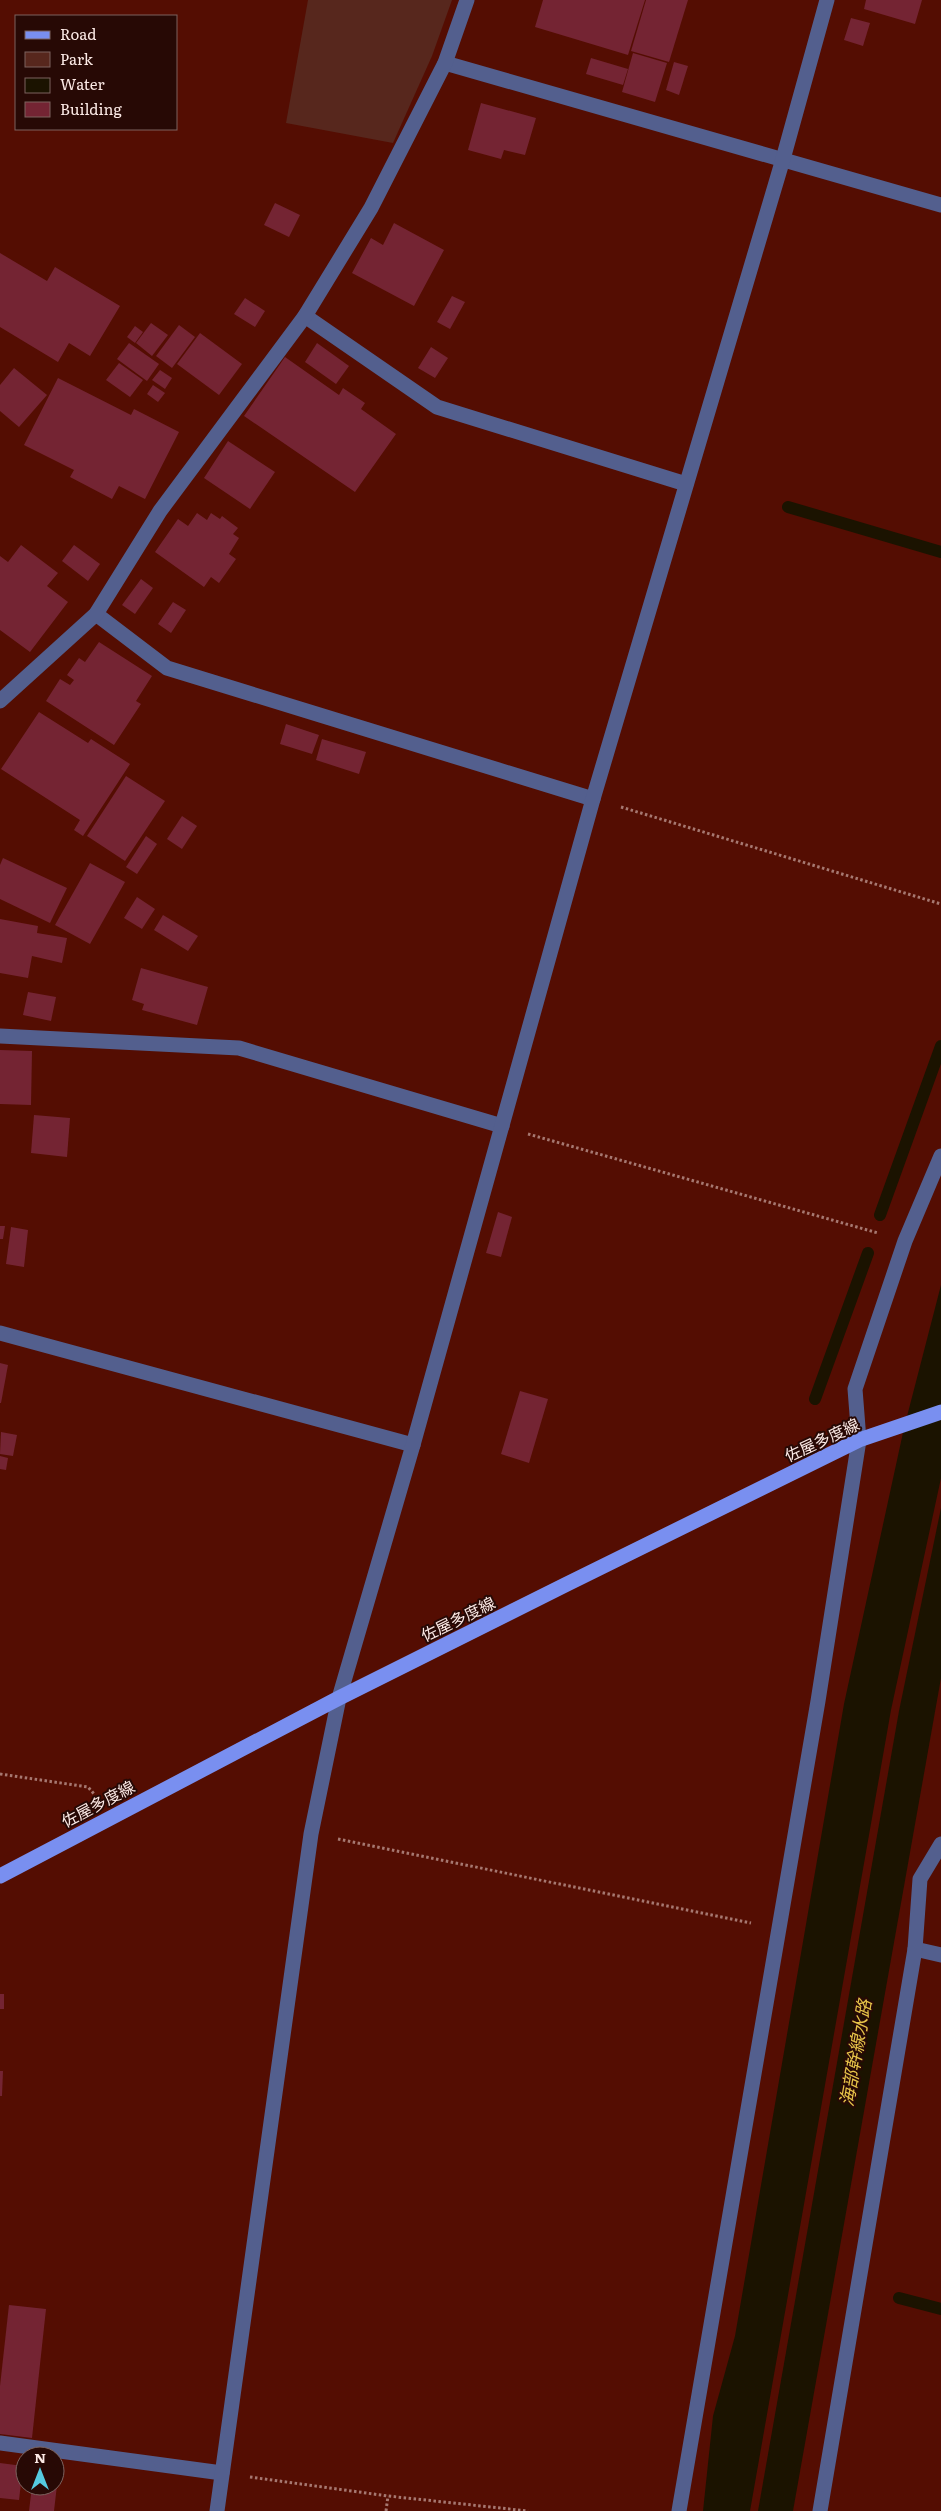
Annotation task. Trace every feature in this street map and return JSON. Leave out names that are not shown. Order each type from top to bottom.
[{"type":"main road","name":"佐屋多度線","points":[[0,1876],[338,1698],[859,1440],[941,1412]]},
{"type":"street","points":[[0,701],[96,614],[160,511],[305,316],[371,208],[445,64],[467,0]]},
{"type":"street","points":[[217,2511],[311,1834],[338,1698],[413,1446],[593,799],[783,159],[827,0]]},
{"type":"street","points":[[445,64],[941,205]]},
{"type":"street","points":[[305,316],[437,407],[686,484]]},
{"type":"street","points":[[96,614],[167,668],[593,799]]},
{"type":"street","points":[[0,1036],[239,1048],[502,1126]]},
{"type":"street","points":[[679,2511],[859,1440],[855,1389],[905,1241],[941,1156]]},
{"type":"street","points":[[0,1333],[171,1378],[413,1446]]},
{"type":"street","points":[[820,2511],[915,1949],[920,1879],[941,1844]]},
{"type":"street","points":[[915,1949],[941,1955]]},
{"type":"street","points":[[0,2444],[222,2473]]},
{"type":"path","points":[[593,799],[941,904]]},
{"type":"path","points":[[502,1126],[905,1241]]},
{"type":"path","points":[[0,1774],[88,1787],[112,1816]]},
{"type":"path","points":[[311,1834],[778,1929]]},
{"type":"path","points":[[222,2473],[388,2496],[528,2511]]},
{"type":"path","points":[[386,2511],[388,2496]]},
{"type":"green space","points":[[308,0],[452,0],[432,56],[393,143],[286,123]]},
{"type":"water","points":[[941,1285],[941,1478],[891,1710],[750,2511],[703,2511],[713,2416],[735,2336],[844,1704],[904,1428]]},
{"type":"water","name":"海部幹線水路","points":[[941,1508],[941,1678],[793,2511],[758,2511],[899,1711]]},
{"type":"building","points":[[543,0],[645,0],[628,55],[535,27]]},
{"type":"building","points":[[646,0],[688,0],[669,62],[631,51]]},
{"type":"building","points":[[866,0],[922,0],[915,24],[864,9]]},
{"type":"building","points":[[851,18],[870,23],[863,46],[844,40]]},
{"type":"building","points":[[633,53],[667,63],[655,102],[622,92]]},
{"type":"building","points":[[591,58],[628,69],[623,85],[586,74]]},
{"type":"building","points":[[674,62],[688,66],[679,95],[666,90]]},
{"type":"building","points":[[481,103],[536,118],[525,155],[504,150],[501,159],[468,150]]},
{"type":"building","points":[[275,203],[300,215],[289,237],[264,225]]},
{"type":"building","points":[[394,223],[444,250],[414,306],[352,273],[371,238],[383,245]]},
{"type":"building","points":[[0,253],[47,281],[55,267],[120,306],[90,356],[69,343],[58,362],[0,327]]},
{"type":"building","points":[[452,296],[465,302],[450,329],[437,322]]},
{"type":"building","points":[[245,298],[265,311],[255,327],[234,314]]},
{"type":"building","points":[[151,323],[168,335],[152,356],[136,343]]},
{"type":"building","points":[[179,325],[195,337],[172,368],[156,356]]},
{"type":"building","points":[[135,326],[143,332],[135,343],[127,337]]},
{"type":"building","points":[[200,333],[242,364],[219,395],[177,364]]},
{"type":"building","points":[[129,343],[159,364],[147,381],[117,359]]},
{"type":"building","points":[[317,343],[349,366],[336,384],[305,362]]},
{"type":"building","points":[[431,347],[448,358],[435,378],[418,368]]},
{"type":"building","points":[[285,357],[339,395],[343,388],[365,403],[361,409],[396,434],[355,492],[244,416]]},
{"type":"building","points":[[119,363],[143,380],[130,397],[106,380]]},
{"type":"building","points":[[14,368],[47,395],[19,427],[0,411],[0,385]]},
{"type":"building","points":[[160,370],[172,378],[165,389],[152,380]]},
{"type":"building","points":[[58,378],[131,415],[134,409],[179,432],[145,499],[119,486],[112,499],[70,477],[74,470],[24,445]]},
{"type":"building","points":[[153,385],[165,393],[158,402],[147,394]]},
{"type":"building","points":[[228,441],[275,472],[250,509],[204,478]]},
{"type":"building","points":[[197,513],[207,520],[211,513],[220,519],[222,516],[238,528],[233,534],[239,538],[229,554],[236,559],[219,583],[211,577],[204,587],[155,552],[178,519],[188,526]]},
{"type":"building","points":[[21,545],[58,573],[47,586],[68,602],[30,652],[0,630],[0,556],[8,562]]},
{"type":"building","points":[[74,545],[100,564],[88,581],[62,561]]},
{"type":"building","points":[[141,579],[153,588],[135,614],[122,605]]},
{"type":"building","points":[[173,602],[186,610],[171,633],[158,624]]},
{"type":"building","points":[[99,642],[152,676],[136,701],[141,704],[114,745],[46,701],[60,679],[70,685],[74,680],[67,675],[79,658],[85,662]]},
{"type":"building","points":[[39,712],[88,743],[91,739],[130,764],[83,836],[74,830],[80,820],[1,769]]},
{"type":"building","points":[[286,724],[319,735],[312,754],[280,744]]},
{"type":"building","points":[[322,739],[366,752],[359,774],[316,760]]},
{"type":"building","points":[[126,776],[165,801],[125,861],[87,836]]},
{"type":"building","points":[[182,816],[197,826],[182,849],[167,839]]},
{"type":"building","points":[[146,836],[157,844],[137,874],[126,867]]},
{"type":"building","points":[[3,858],[67,888],[50,923],[0,899],[0,865]]},
{"type":"building","points":[[90,863],[125,882],[90,944],[55,925]]},
{"type":"building","points":[[137,897],[155,909],[142,929],[124,918]]},
{"type":"building","points":[[163,915],[198,936],[188,951],[154,930]]},
{"type":"building","points":[[0,919],[38,926],[37,933],[67,938],[62,963],[32,956],[28,978],[0,973]]},
{"type":"building","points":[[141,968],[208,987],[197,1025],[142,1010],[144,1004],[132,1000]]},
{"type":"building","points":[[28,992],[56,997],[51,1021],[23,1015]]},
{"type":"building","points":[[0,1050],[32,1051],[31,1105],[0,1104]]},
{"type":"building","points":[[34,1115],[70,1118],[67,1157],[31,1153]]},
{"type":"building","points":[[498,1212],[512,1217],[501,1257],[486,1253]]},
{"type":"building","points":[[0,1226],[5,1226],[3,1239],[0,1239]]},
{"type":"building","points":[[11,1227],[28,1230],[24,1267],[6,1264]]},
{"type":"building","points":[[0,1363],[8,1365],[1,1403],[0,1403]]},
{"type":"building","points":[[520,1391],[548,1399],[529,1463],[501,1454]]},
{"type":"building","points":[[1,1432],[17,1435],[13,1456],[0,1454]]},
{"type":"building","points":[[0,1456],[8,1458],[6,1470],[0,1469]]},
{"type":"building","points":[[0,1994],[4,1994],[4,2009],[0,2009]]},
{"type":"building","points":[[0,2071],[3,2071],[2,2096],[0,2096]]},
{"type":"building","points":[[9,2305],[46,2309],[32,2438],[0,2434],[0,2386]]},
{"type":"building","points":[[0,2463],[15,2465],[15,2496],[19,2496],[19,2500],[0,2498]]},
{"type":"building","points":[[31,2496],[56,2496],[54,2511],[29,2511]]},
{"type":"waterway","points":[[788,507],[941,552]]},
{"type":"waterway","points":[[880,1215],[941,1046]]},
{"type":"waterway","points":[[815,1399],[868,1253]]},
{"type":"waterway","points":[[899,2298],[941,2309]]}]
